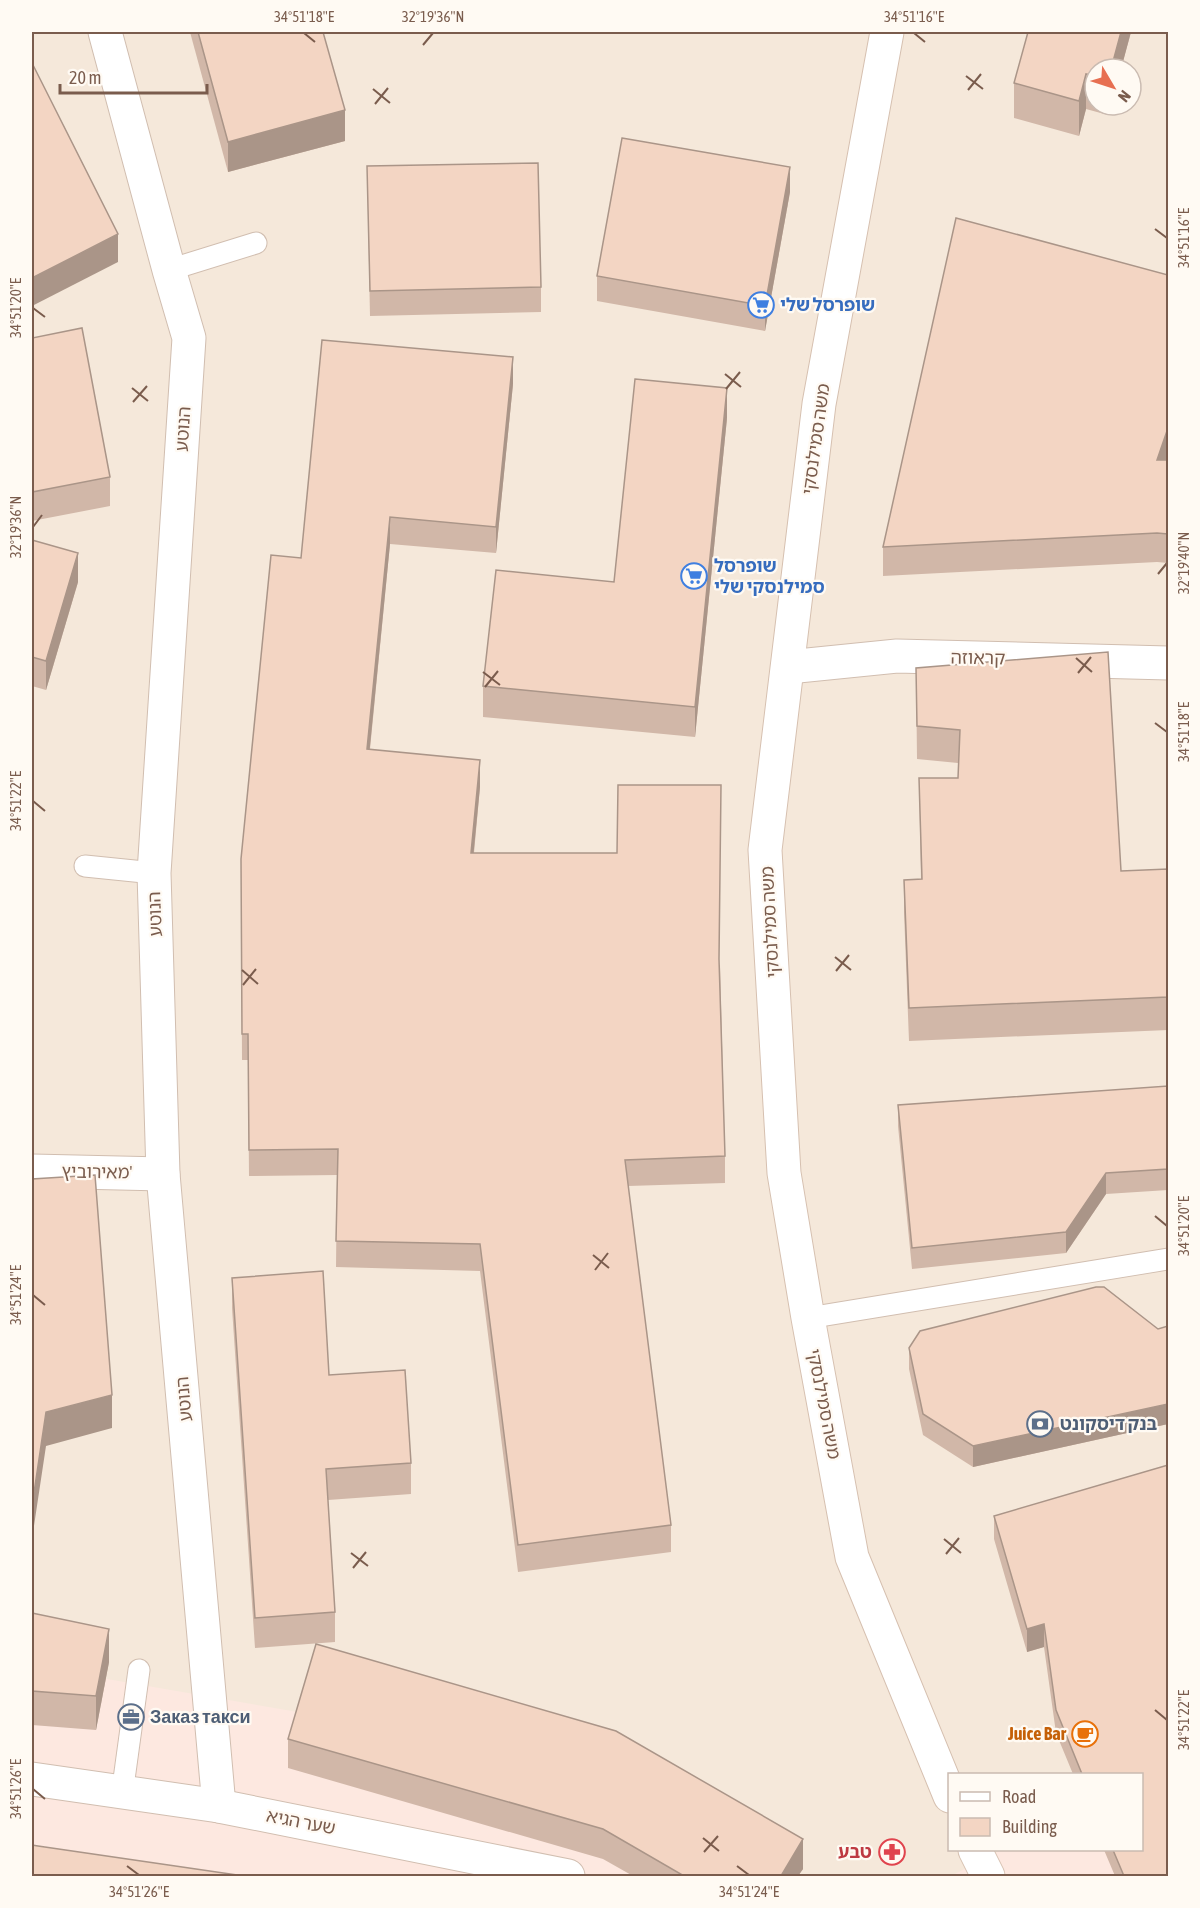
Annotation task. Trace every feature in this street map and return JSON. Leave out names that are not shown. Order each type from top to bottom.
[{"type":"street","name":"הנוטע","points":[[105,32],[189,338],[154,873],[162,1174],[219,1806]]},
{"type":"street","name":"משה סמילנסקי","points":[[887,32],[819,404],[765,849],[784,1173],[852,1557],[948,1791]]},
{"type":"street","name":"קראוזה","points":[[788,667],[897,656],[1168,663]]},
{"type":"street","name":"מאירוביץ'","points":[[32,1171],[162,1174]]},
{"type":"street","name":"שער הגיא","points":[[32,1779],[122,1794],[219,1806],[568,1876]]},
{"type":"street","points":[[976,1851],[988,1876]]},
{"type":"lane","points":[[169,270],[256,243]]},
{"type":"lane","points":[[85,866],[154,873]]},
{"type":"lane","points":[[808,1318],[1168,1259]]},
{"type":"lane","points":[[122,1794],[139,1670]]},
{"type":"shaded area","points":[[32,32],[1168,32],[1168,1876],[32,1876]]},
{"type":"shaded area","points":[[32,1666],[460,1740],[779,1876],[32,1876]]},
{"type":"shaded area","points":[[999,1851],[1143,1851],[1168,1876],[951,1876]]},
{"type":"building","points":[[198,32],[323,32],[345,110],[228,142]]},
{"type":"building","points":[[1028,32],[1121,32],[1114,57],[1083,57],[1083,86],[1079,101],[1014,83]]},
{"type":"building","points":[[32,63],[118,234],[32,278]]},
{"type":"building","points":[[622,138],[790,167],[765,306],[597,276]]},
{"type":"building","points":[[538,163],[541,287],[370,291],[367,166]]},
{"type":"building","points":[[956,218],[1168,275],[1168,428],[1157,460],[1168,460],[1168,534],[883,547]]},
{"type":"building","points":[[82,328],[110,477],[32,492],[32,338]]},
{"type":"building","points":[[322,340],[513,357],[496,527],[390,517],[367,749],[480,760],[471,853],[617,853],[618,785],[721,785],[719,959],[725,1156],[625,1160],[671,1525],[518,1545],[480,1244],[336,1241],[338,1149],[249,1150],[248,1034],[242,1034],[241,859],[271,555],[301,558]]},
{"type":"building","points":[[635,379],[727,388],[695,707],[483,686],[496,570],[614,582]]},
{"type":"building","points":[[32,540],[78,553],[46,661],[32,657]]},
{"type":"building","points":[[1108,652],[1121,871],[1168,869],[1168,997],[909,1008],[904,880],[922,879],[919,778],[958,778],[960,730],[917,726],[916,668]]},
{"type":"building","points":[[1168,1086],[1168,1169],[1106,1173],[1066,1232],[912,1248],[898,1105]]},
{"type":"building","points":[[95,1175],[112,1395],[46,1412],[32,1506],[32,1179]]},
{"type":"building","points":[[323,1271],[329,1375],[405,1370],[411,1463],[326,1469],[335,1612],[255,1618],[232,1278]]},
{"type":"building","points":[[1096,1287],[1104,1287],[1158,1329],[1168,1326],[1168,1404],[973,1446],[923,1414],[909,1348],[920,1331]]},
{"type":"building","points":[[1168,1465],[1168,1876],[1124,1876],[1113,1851],[1143,1851],[1143,1773],[1082,1773],[1056,1710],[1044,1624],[1027,1629],[994,1516]]},
{"type":"building","points":[[32,1613],[109,1629],[96,1696],[32,1691]]},
{"type":"building","points":[[316,1644],[616,1731],[803,1839],[781,1876],[684,1876],[603,1829],[288,1739]]},
{"type":"building","points":[[32,1845],[38,1846],[244,1876],[32,1876]]},
{"type":"place","name":"שופרסל שלי","points":[[761,305]]},
{"type":"place","name":"שופרסל סמילנסקי שלי","points":[[694,576]]},
{"type":"place","name":"בנק דיסקונט","points":[[1040,1424]]},
{"type":"place","name":"Заказ такси","points":[[131,1717]]},
{"type":"place","name":"Juice Bar","points":[[1085,1734]]},
{"type":"place","name":"טבע","points":[[892,1852]]}]
